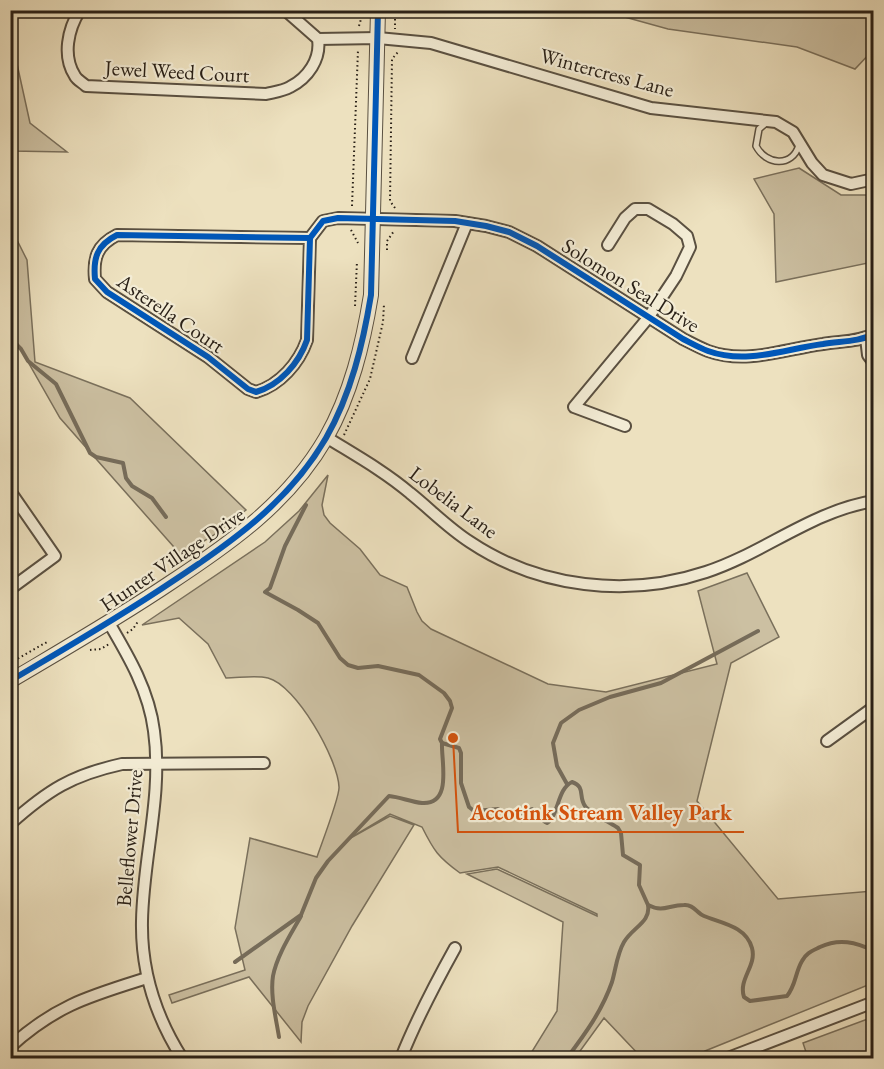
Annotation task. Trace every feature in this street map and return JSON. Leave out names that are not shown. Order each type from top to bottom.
[{"type":"street","name":"Jewel Weed Court","points":[[80,10],[71,25],[68,43],[69,59],[75,77],[86,86],[267,94],[290,87],[305,75],[320,51],[318,39]]},
{"type":"street","points":[[285,10],[318,39],[378,38]]},
{"type":"street","name":"Hunter Village Drive","points":[[10,681],[109,623],[219,551],[260,519],[300,477],[326,437],[346,393],[364,335],[371,295],[378,10]]},
{"type":"street","name":"Wintercress Lane","points":[[378,38],[431,43],[651,108],[769,120],[782,124],[794,132],[812,163],[823,175],[851,184],[873,179]]},
{"type":"street","points":[[608,246],[625,218],[635,209],[648,209],[673,224],[687,236],[690,247],[687,257],[648,318],[574,407],[625,426]]},
{"type":"street","points":[[310,238],[323,221],[338,218],[372,220]]},
{"type":"street","name":"Solomon Seal Drive","points":[[372,220],[395,219],[467,224],[509,232],[537,246],[683,339],[709,351],[734,357],[751,357],[870,336],[868,355],[873,363]]},
{"type":"street","points":[[412,358],[467,224]]},
{"type":"street","name":"Asterella Court","points":[[117,236],[310,238],[307,340],[302,353],[278,382],[256,392],[248,389],[208,357],[108,292],[94,279],[95,255],[108,240],[117,236]]},
{"type":"street","name":"Lobelia Lane","points":[[326,437],[381,470],[450,527],[494,556],[543,576],[596,585],[646,585],[708,571],[737,560],[820,516],[841,508],[873,501]]},
{"type":"street","points":[[10,491],[55,556],[10,589]]},
{"type":"street","name":"Belleflower Drive","points":[[109,623],[137,674],[155,732],[157,792],[142,921],[143,951],[147,978],[166,1031],[182,1059]]},
{"type":"street","points":[[826,741],[873,707]]},
{"type":"street","points":[[10,824],[51,790],[77,776],[122,764],[264,763]]},
{"type":"street","points":[[401,1059],[413,1025],[455,948]]},
{"type":"street","points":[[10,1047],[61,1009],[83,998],[147,978]]},
{"type":"street","points":[[728,1059],[873,1002]]},
{"type":"lane","points":[[769,120],[759,129],[756,146],[766,158],[774,161],[789,159],[795,155],[800,144]]},
{"type":"path","points":[[387,253],[387,242],[395,229],[395,208],[390,201],[392,59],[398,52],[395,10]]},
{"type":"path","points":[[340,446],[370,379],[383,322],[384,299]]},
{"type":"path","points":[[89,650],[101,649],[133,628],[138,621]]},
{"type":"shaded area","points":[[603,11],[873,11],[873,50],[855,69],[797,47],[668,29]]},
{"type":"shaded area","points":[[10,32],[30,123],[67,152],[11,151]]},
{"type":"shaded area","points":[[799,168],[841,195],[873,195],[873,262],[776,282],[774,214],[754,179]]},
{"type":"shaded area","points":[[10,226],[27,260],[35,362],[130,398],[246,510],[214,535],[181,555],[60,418],[11,332]]},
{"type":"shaded area","points":[[328,475],[322,505],[324,515],[360,549],[380,575],[407,587],[422,621],[431,629],[548,684],[606,692],[717,664],[698,591],[747,573],[779,637],[731,663],[697,801],[778,899],[873,891],[873,983],[705,1051],[695,1058],[642,1058],[604,1018],[575,1058],[528,1058],[557,1011],[563,922],[467,874],[497,869],[597,916],[597,914],[498,867],[460,873],[437,853],[422,827],[390,814],[347,840],[390,816],[414,825],[352,926],[308,1006],[302,1022],[301,1042],[249,977],[172,1003],[169,995],[245,970],[235,928],[250,838],[317,857],[334,810],[339,787],[331,759],[314,725],[303,708],[279,684],[263,677],[226,678],[208,644],[179,618],[142,625],[265,542],[299,511]]},
{"type":"shaded area","points":[[873,1017],[873,1058],[808,1058],[803,1043]]},
{"type":"waterway","points":[[830,10],[845,13],[857,10]]},
{"type":"waterway","points":[[862,10],[874,14]]},
{"type":"waterway","points":[[10,338],[21,349],[28,361],[56,384],[90,453],[96,457],[123,463],[126,478],[132,486],[152,498],[166,517]]},
{"type":"waterway","points":[[306,505],[285,546],[270,588],[265,592],[318,623],[340,658],[348,665],[358,668],[378,666],[419,675],[444,693],[452,708],[440,739],[442,743],[459,748],[461,783],[469,807],[474,811],[498,809],[512,817],[532,809],[547,823],[554,814],[567,785],[572,782],[579,786],[587,808],[618,828],[621,833],[623,855],[640,865],[639,885],[648,905],[662,909],[679,905],[690,906],[704,916],[739,930],[749,941],[753,955],[743,990],[744,997],[750,1001],[787,996],[804,958],[810,952],[827,944],[847,942],[874,951]]},
{"type":"waterway","points":[[567,784],[557,766],[553,743],[561,723],[579,710],[610,697],[661,683],[758,631]]},
{"type":"waterway","points":[[235,962],[301,915],[316,878],[328,861],[389,796],[422,803],[432,802],[438,797],[442,790],[443,780],[442,743]]},
{"type":"waterway","points":[[567,1058],[587,1031],[603,1003],[622,947],[647,916],[648,905]]},
{"type":"waterway","points":[[279,1037],[273,999],[273,976],[281,953],[301,916]]},
{"type":"cycle path","points":[[10,681],[131,609],[193,568],[257,520],[295,482],[326,438],[335,421],[355,368],[371,295],[378,10]]},
{"type":"cycle path","points":[[310,238],[323,221],[338,218],[455,221],[509,232],[537,246],[683,339],[705,350],[723,355],[737,357],[766,355],[808,346],[856,340],[874,334]]},
{"type":"cycle path","points":[[117,235],[310,238],[307,340],[294,365],[281,379],[265,389],[256,392],[248,389],[208,357],[107,292],[95,279],[96,258],[105,243],[117,235]]},
{"type":"place","name":"Accotink Stream Valley Park","points":[[453,738]]}]
